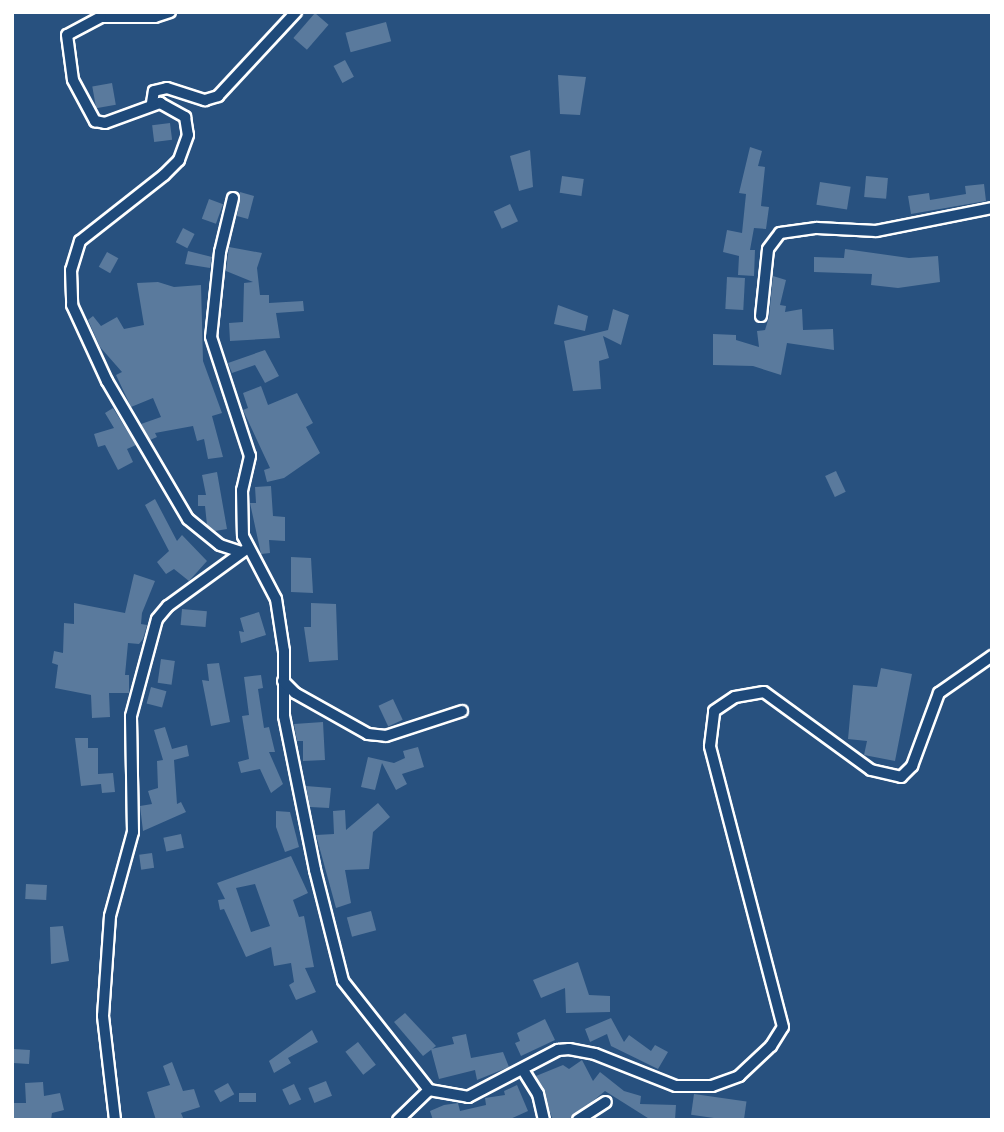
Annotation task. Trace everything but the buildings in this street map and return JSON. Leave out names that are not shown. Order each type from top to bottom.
[{"type":"street","points":[[170,12],[155,17],[101,17],[67,35],[73,80],[95,121],[105,123],[152,103],[186,117],[184,148],[164,175],[80,241],[71,270],[72,305],[107,381],[188,519],[220,545],[243,550]]},
{"type":"street","points":[[152,103],[154,91],[167,88],[205,100],[218,96],[296,12]]},
{"type":"street","points":[[233,198],[220,252],[211,337],[250,456],[242,500],[243,550],[276,599],[284,716],[336,964],[356,1001],[429,1090],[468,1097],[558,1050],[569,1049],[595,1054],[676,1086],[712,1086],[739,1076],[771,1046],[783,1027],[710,746],[715,711],[735,697],[764,692],[871,770],[901,777],[912,766],[939,693],[992,656]]},
{"type":"street","points":[[761,317],[768,249],[780,233],[817,228],[876,231],[992,208]]},
{"type":"street","points":[[114,1120],[103,1036],[104,990],[110,916],[133,832],[131,716],[157,619],[243,550]]},
{"type":"street","points":[[283,681],[295,693],[368,734],[386,736],[462,711]]},
{"type":"street","points":[[523,1070],[538,1094],[544,1120]]},
{"type":"street","points":[[398,1120],[429,1090]]},
{"type":"street","points":[[578,1120],[606,1102]]}]
